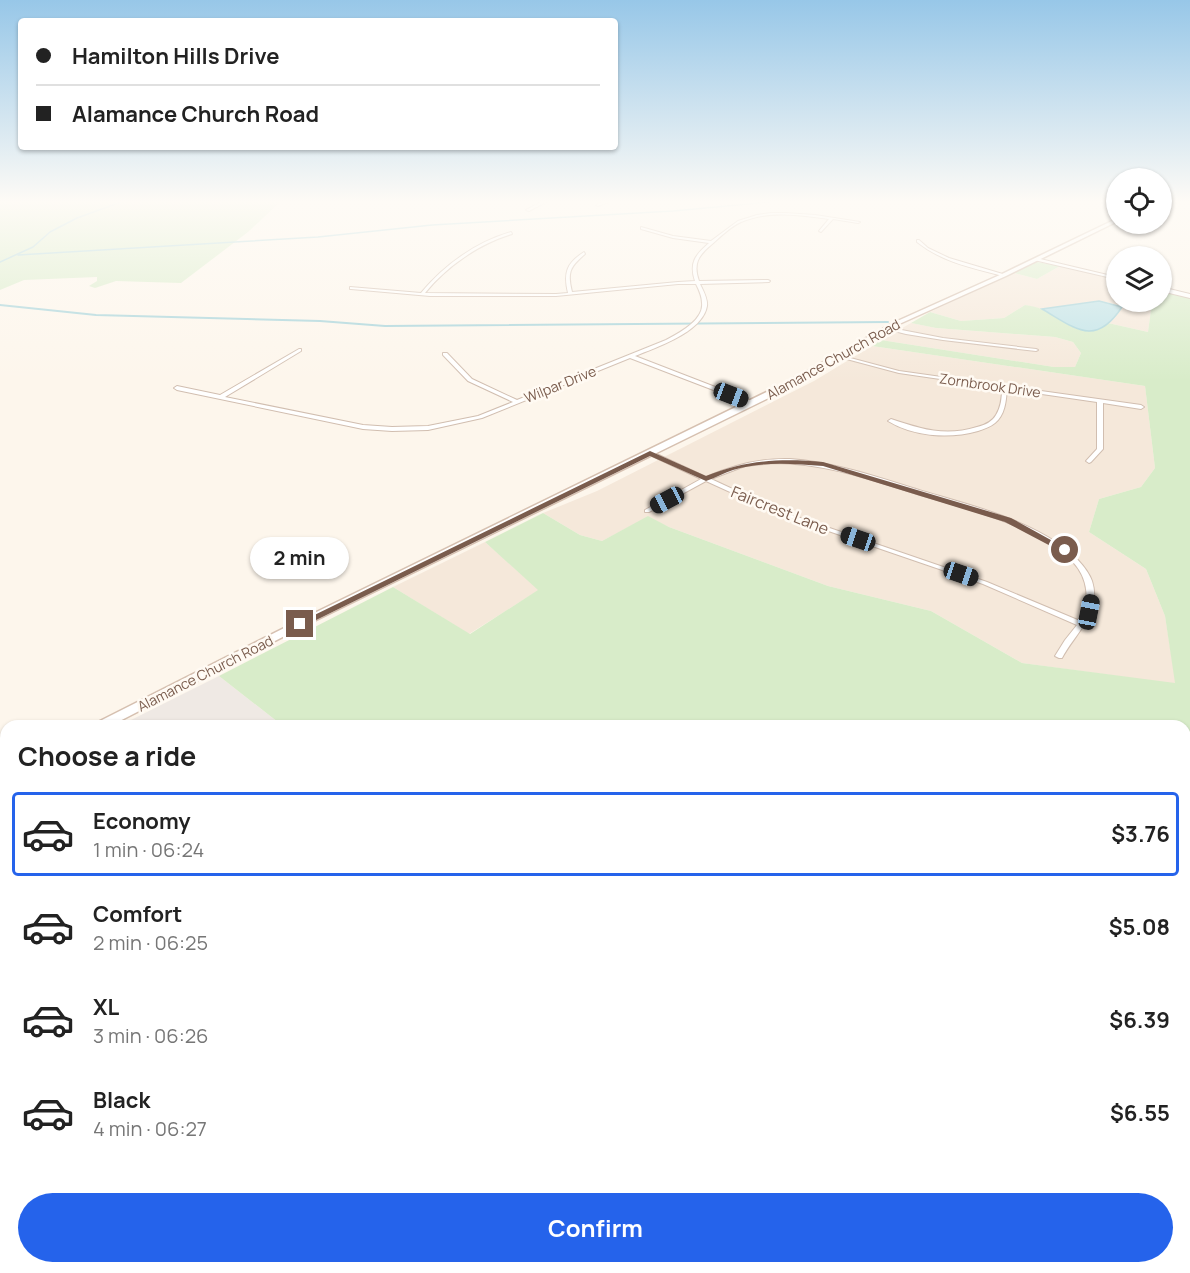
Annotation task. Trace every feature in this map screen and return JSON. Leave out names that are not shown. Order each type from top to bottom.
[{"type":"main road","name":"Alamance Church Road","points":[[112,720],[298,625],[752,403],[841,356],[888,328],[1031,261]]},
{"type":"street","points":[[422,294],[433,279],[457,261]]},
{"type":"street","points":[[570,294],[566,279],[567,270],[576,261]]},
{"type":"street","name":"Wilpar Drive","points":[[177,388],[350,425],[392,429],[458,424],[675,337],[697,320],[703,312],[705,303],[694,268],[696,261]]},
{"type":"street","points":[[956,261],[1004,274]]},
{"type":"street","points":[[1046,261],[1106,276]]},
{"type":"street","points":[[351,288],[422,294],[570,294],[699,283],[768,281]]},
{"type":"street","points":[[1172,292],[1190,296]]},
{"type":"street","points":[[888,328],[920,336],[994,343],[1036,350]]},
{"type":"street","points":[[221,397],[299,350]]},
{"type":"street","points":[[445,354],[470,380],[517,402]]},
{"type":"street","points":[[630,356],[752,403]]},
{"type":"street","name":"Zornbrook Drive","points":[[841,356],[899,372],[1141,407]]},
{"type":"street","points":[[891,421],[927,433],[951,434],[978,429],[997,419],[1004,406],[1005,387]]},
{"type":"street","points":[[1089,461],[1100,449],[1100,401]]},
{"type":"street","name":"Faircrest Lane","points":[[650,453],[778,512],[985,583],[1081,624]]},
{"type":"street","points":[[647,511],[706,479],[732,468],[753,464],[809,462],[849,471],[1008,520],[1065,550],[1079,565],[1090,586],[1089,612],[1065,643],[1059,656]]},
{"type":"shaded area","points":[[1060,266],[1106,278],[1106,302],[1099,301],[1042,309],[1025,305],[1004,318],[961,321],[930,312],[1014,273],[1037,279]]},
{"type":"shaded area","points":[[1117,312],[1151,312],[1148,332],[1108,323],[1115,318]]},
{"type":"shaded area","points":[[911,323],[936,328],[1055,337],[1073,342],[1081,353],[1075,367],[1054,367],[881,340]]},
{"type":"shaded area","points":[[872,346],[1145,386],[1155,468],[1141,487],[1099,499],[1089,532],[1146,569],[1165,616],[1176,684],[1022,663],[931,611],[828,586],[669,527],[648,517],[602,541],[580,535],[543,513],[597,491],[814,381]]},
{"type":"shaded area","points":[[485,542],[539,590],[469,634],[393,587]]},
{"type":"shaded area","points":[[219,676],[275,720],[131,720]]},
{"type":"green space","points":[[0,261],[209,261],[181,283],[116,281],[95,288],[89,286],[97,281],[97,277],[24,280],[0,290]]},
{"type":"green space","points":[[1037,262],[1060,266],[1037,279],[1014,273]]},
{"type":"green space","points":[[1172,294],[1190,298],[1190,720],[275,720],[219,676],[393,587],[470,634],[538,590],[485,542],[543,513],[580,535],[602,541],[648,516],[669,527],[828,586],[931,611],[1022,663],[1175,683],[1165,616],[1146,569],[1089,532],[1099,499],[1141,487],[1155,468],[1145,386],[872,346],[881,340],[1054,367],[1075,367],[1081,353],[1073,342],[1055,337],[936,328],[911,323],[930,312],[961,321],[1004,318],[1025,305],[1041,309],[1074,328],[1082,330],[1098,328],[1108,323],[1148,332],[1151,312],[1172,312]]},
{"type":"water","points":[[1099,301],[1106,303],[1106,312],[1118,312],[1112,320],[1094,331],[1075,328],[1042,309]]},
{"type":"waterway","points":[[0,305],[96,315],[320,321],[385,326],[888,322]]},
{"type":"route","points":[[300,624],[650,453],[706,479],[732,468],[753,464],[793,461],[823,464],[1008,520],[1065,550]]}]
